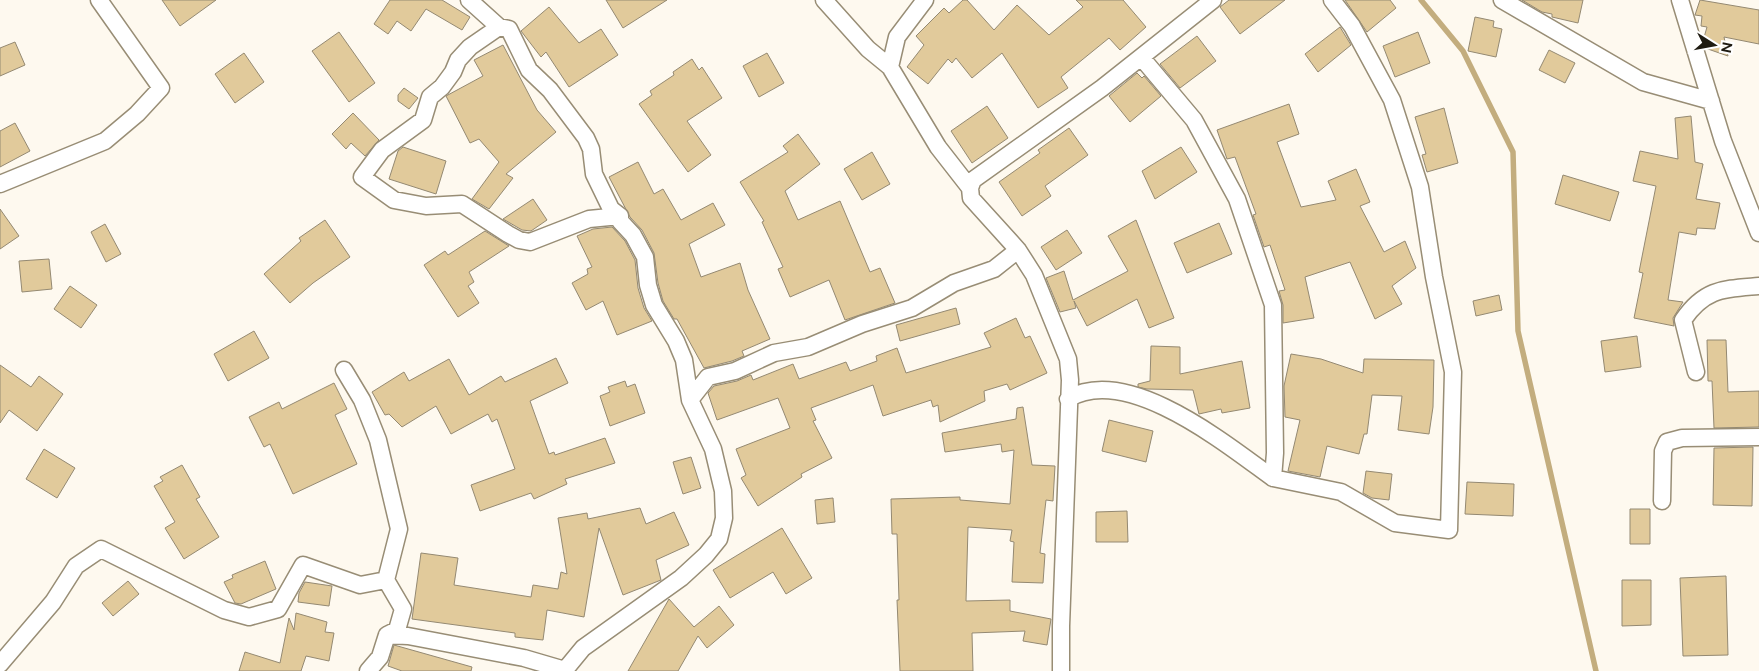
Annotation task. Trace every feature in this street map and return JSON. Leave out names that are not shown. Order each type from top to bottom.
[{"type":"street","points":[[0,184],[105,141],[137,114],[161,88],[99,0]]},
{"type":"street","points":[[387,635],[408,636],[524,658],[564,671],[582,648],[681,578],[706,555],[719,539],[724,518],[722,491],[713,449],[690,400],[684,360],[676,341],[654,305],[648,285],[645,257],[632,235],[620,221],[620,216],[611,209],[594,174],[591,149],[586,138],[550,90],[529,70],[509,29],[499,27],[469,0]]},
{"type":"street","points":[[824,0],[868,49],[890,68],[938,147],[970,188]]},
{"type":"street","points":[[890,68],[896,37],[926,0]]},
{"type":"street","points":[[1061,671],[1068,359],[1034,275],[1018,250],[971,198],[970,188],[973,180],[1102,88],[1213,0]]},
{"type":"street","points":[[1068,399],[1079,392],[1092,390],[1151,401],[1180,414],[1208,431],[1273,478],[1341,492],[1395,523],[1449,530],[1453,372],[1434,277],[1420,187],[1392,100],[1352,26],[1332,0]]},
{"type":"street","points":[[1502,0],[1644,82],[1711,101]]},
{"type":"street","points":[[1680,0],[1723,141],[1759,233]]},
{"type":"street","points":[[499,27],[470,47],[458,60],[453,72],[442,87],[430,97],[423,120],[382,150],[362,177],[394,200],[426,206],[462,204],[508,234],[519,240],[530,242],[589,219],[620,216]]},
{"type":"street","points":[[1141,57],[1194,120],[1232,190],[1273,305],[1275,454],[1273,478]]},
{"type":"street","points":[[690,400],[708,377],[735,371],[774,353],[808,347],[862,324],[912,308],[954,283],[994,269],[1018,250]]},
{"type":"street","points":[[1696,372],[1684,320],[1693,305],[1705,296],[1727,289],[1759,286]]},
{"type":"street","points":[[344,370],[362,400],[378,440],[399,529],[386,580],[403,609],[397,630],[387,635],[380,657],[368,671]]},
{"type":"street","points":[[1662,501],[1663,451],[1667,442],[1682,438],[1759,437]]},
{"type":"street","points":[[0,664],[54,602],[76,566],[101,549],[224,610],[249,616],[278,609],[303,565],[360,585],[386,580]]},
{"type":"building","points":[[162,0],[216,0],[180,26]]},
{"type":"building","points":[[390,0],[442,0],[470,17],[462,30],[426,9],[411,31],[397,21],[388,34],[374,24]]},
{"type":"building","points":[[606,0],[667,0],[623,28]]},
{"type":"building","points":[[963,0],[967,0],[994,30],[1017,5],[1049,35],[1083,7],[1076,0],[1123,0],[1146,27],[1120,50],[1109,38],[1061,77],[1068,88],[1038,108],[1002,53],[972,78],[956,58],[952,63],[948,59],[928,84],[907,67],[924,45],[916,36],[944,8],[949,13]]},
{"type":"building","points":[[1229,0],[1285,0],[1240,34],[1220,7]]},
{"type":"building","points":[[1345,0],[1390,0],[1396,8],[1367,32]]},
{"type":"building","points":[[1522,0],[1583,0],[1578,23],[1552,17],[1552,14],[1542,12]]},
{"type":"building","points":[[1700,0],[1759,10],[1759,44],[1724,37],[1728,56],[1705,48],[1703,41],[1707,27],[1701,26],[1702,16],[1695,15]]},
{"type":"building","points":[[549,7],[579,43],[601,29],[618,55],[569,87],[546,52],[541,57],[521,31]]},
{"type":"building","points":[[1475,17],[1494,21],[1493,27],[1502,29],[1496,57],[1468,51]]},
{"type":"building","points":[[1340,27],[1351,45],[1318,72],[1305,54]]},
{"type":"building","points":[[339,32],[375,83],[349,102],[312,51]]},
{"type":"building","points":[[1418,32],[1430,63],[1395,77],[1383,46]]},
{"type":"building","points":[[1197,36],[1216,61],[1180,88],[1160,64]]},
{"type":"building","points":[[15,42],[25,65],[0,76],[0,48]]},
{"type":"building","points":[[503,45],[537,110],[556,132],[506,174],[513,178],[489,209],[472,199],[499,162],[479,139],[470,143],[446,96],[483,76],[474,60]]},
{"type":"building","points":[[1549,50],[1575,63],[1565,83],[1539,70]]},
{"type":"building","points":[[244,53],[264,82],[235,103],[215,74]]},
{"type":"building","points":[[767,53],[784,83],[759,97],[743,66]]},
{"type":"building","points":[[692,59],[699,70],[702,67],[722,98],[687,121],[711,155],[688,172],[639,104],[652,95],[650,91],[674,75],[673,72]]},
{"type":"building","points":[[1137,73],[1142,78],[1144,76],[1161,96],[1130,122],[1109,96]]},
{"type":"building","points":[[404,88],[418,98],[409,109],[398,101],[398,95]]},
{"type":"building","points":[[1289,104],[1299,134],[1277,142],[1301,207],[1336,200],[1328,181],[1356,169],[1370,202],[1360,206],[1384,252],[1405,241],[1416,268],[1392,286],[1402,304],[1375,319],[1350,262],[1305,277],[1314,318],[1283,323],[1283,305],[1279,291],[1285,290],[1270,245],[1264,247],[1253,215],[1256,214],[1235,157],[1227,159],[1217,130]]},
{"type":"building","points":[[987,106],[1008,138],[972,163],[951,131]]},
{"type":"building","points":[[1444,108],[1458,163],[1427,172],[1422,155],[1426,154],[1415,117]]},
{"type":"building","points":[[353,113],[379,140],[365,156],[351,143],[346,149],[332,134]]},
{"type":"building","points":[[1691,116],[1695,162],[1703,164],[1696,199],[1720,203],[1715,229],[1697,228],[1696,235],[1679,232],[1668,300],[1683,302],[1673,318],[1674,326],[1634,318],[1643,273],[1639,272],[1656,186],[1633,181],[1640,151],[1678,159],[1675,118]]},
{"type":"building","points":[[15,123],[30,151],[0,167],[0,131]]},
{"type":"building","points":[[1069,128],[1088,155],[1045,186],[1051,196],[1022,216],[999,182],[1040,153],[1038,150]]},
{"type":"building","points":[[798,134],[820,164],[785,191],[798,220],[840,201],[870,272],[880,268],[895,303],[845,320],[829,280],[790,297],[778,269],[783,267],[762,222],[764,221],[740,182],[788,152],[783,146]]},
{"type":"building","points":[[403,147],[446,161],[436,194],[389,179],[398,151]]},
{"type":"building","points":[[1181,147],[1197,172],[1155,199],[1142,171]]},
{"type":"building","points":[[872,152],[890,184],[862,200],[844,169]]},
{"type":"building","points":[[638,162],[654,194],[663,189],[681,220],[713,203],[725,225],[689,244],[701,277],[740,263],[748,290],[770,339],[742,351],[744,356],[704,368],[677,319],[674,319],[663,301],[658,283],[654,253],[642,230],[630,217],[609,177]]},
{"type":"building","points":[[1563,175],[1619,192],[1610,221],[1555,204]]},
{"type":"building","points":[[533,199],[547,220],[531,231],[522,230],[503,219]]},
{"type":"building","points":[[0,209],[19,236],[0,249]]},
{"type":"building","points":[[325,220],[350,257],[313,283],[290,303],[264,274],[301,241],[299,238]]},
{"type":"building","points":[[1136,220],[1174,318],[1149,328],[1137,299],[1087,326],[1074,301],[1076,308],[1060,312],[1046,278],[1064,271],[1073,300],[1128,271],[1108,236]]},
{"type":"building","points":[[1219,223],[1232,254],[1187,273],[1174,243]]},
{"type":"building","points":[[105,224],[121,254],[106,262],[91,232]]},
{"type":"building","points":[[612,227],[625,241],[635,260],[638,288],[644,308],[652,321],[617,335],[603,301],[586,310],[572,283],[588,274],[587,269],[592,267],[577,236],[593,229]]},
{"type":"building","points":[[1067,230],[1082,253],[1056,270],[1041,247]]},
{"type":"building","points":[[485,231],[509,246],[469,272],[474,282],[468,286],[479,303],[458,317],[424,265],[445,251],[448,255]]},
{"type":"building","points":[[49,259],[52,289],[22,292],[19,261]]},
{"type":"building","points":[[70,286],[97,305],[81,328],[54,309]]},
{"type":"building","points":[[1499,295],[1502,310],[1476,316],[1473,301]]},
{"type":"building","points":[[956,308],[960,324],[900,341],[896,325]]},
{"type":"building","points":[[1016,318],[1025,338],[1030,336],[1047,373],[1010,390],[1007,384],[984,391],[985,401],[940,422],[938,405],[933,407],[931,400],[883,416],[873,385],[811,408],[816,420],[813,421],[832,458],[801,474],[802,477],[758,506],[741,478],[746,475],[736,449],[790,428],[778,398],[717,420],[708,393],[714,386],[737,381],[751,375],[753,380],[793,364],[799,379],[846,362],[850,371],[877,361],[876,356],[897,348],[906,373],[991,347],[984,333]]},
{"type":"building","points":[[254,331],[269,358],[228,381],[214,354]]},
{"type":"building","points":[[1637,336],[1641,367],[1605,372],[1601,341]]},
{"type":"building","points":[[1707,340],[1726,340],[1728,392],[1759,391],[1759,427],[1714,428],[1712,381],[1708,381]]},
{"type":"building","points":[[1151,346],[1180,347],[1180,374],[1242,361],[1250,408],[1222,413],[1221,409],[1199,414],[1193,390],[1147,389],[1138,387],[1138,384],[1150,381]]},
{"type":"building","points":[[1291,354],[1321,359],[1363,373],[1364,359],[1434,360],[1433,407],[1429,434],[1398,430],[1402,396],[1372,395],[1367,434],[1364,434],[1359,454],[1327,446],[1320,477],[1288,471],[1300,420],[1285,417],[1284,386]]},
{"type":"building","points":[[556,358],[568,383],[530,401],[549,454],[554,452],[555,455],[605,438],[615,463],[565,479],[567,484],[534,499],[531,493],[480,511],[471,485],[515,469],[497,419],[492,422],[488,414],[451,434],[436,406],[402,427],[389,414],[385,415],[372,392],[404,372],[409,381],[449,359],[469,395],[501,376],[505,382]]},
{"type":"building","points":[[0,365],[31,387],[39,376],[63,394],[37,431],[9,410],[0,423]]},
{"type":"building","points":[[625,381],[627,387],[635,384],[645,413],[610,426],[600,396],[610,392],[608,387]]},
{"type":"building","points":[[334,383],[347,409],[335,415],[357,464],[293,494],[270,444],[264,447],[249,417],[279,402],[282,409]]},
{"type":"building","points":[[1023,407],[1032,465],[1055,466],[1053,501],[1046,500],[1040,553],[1045,554],[1043,583],[1012,582],[1014,542],[1010,541],[1012,530],[968,527],[966,601],[1010,600],[1010,611],[1051,619],[1047,645],[1023,641],[1025,631],[972,633],[973,671],[900,671],[897,534],[892,534],[891,499],[960,497],[960,500],[1010,504],[1014,450],[1002,452],[1001,444],[945,452],[942,433],[1016,419],[1017,408]]},
{"type":"building","points":[[1109,420],[1153,431],[1146,462],[1102,451]]},
{"type":"building","points":[[1753,447],[1752,506],[1713,505],[1714,448]]},
{"type":"building","points":[[44,449],[75,468],[57,498],[26,479]]},
{"type":"building","points":[[691,457],[701,488],[683,494],[673,462]]},
{"type":"building","points":[[182,465],[200,497],[196,499],[219,537],[184,559],[165,528],[175,522],[154,486],[163,481],[160,477]]},
{"type":"building","points":[[1366,471],[1392,474],[1389,500],[1372,498],[1363,493]]},
{"type":"building","points":[[1467,482],[1514,484],[1513,516],[1465,514]]},
{"type":"building","points":[[833,498],[835,522],[817,524],[815,500]]},
{"type":"building","points":[[640,508],[646,524],[674,512],[689,545],[656,560],[661,580],[623,595],[599,528],[584,617],[547,610],[543,640],[515,637],[515,633],[412,619],[421,553],[458,558],[454,585],[531,597],[533,585],[558,589],[561,572],[567,574],[558,518],[587,513],[588,519]]},
{"type":"building","points":[[1630,509],[1650,509],[1650,544],[1630,544]]},
{"type":"building","points":[[1127,511],[1128,542],[1096,542],[1096,512]]},
{"type":"building","points":[[782,528],[812,578],[786,594],[773,572],[730,598],[713,570]]},
{"type":"building","points":[[265,561],[276,589],[241,604],[235,603],[224,582],[233,578],[232,575]]},
{"type":"building","points":[[1726,576],[1728,655],[1683,656],[1680,578]]},
{"type":"building","points":[[1622,580],[1651,580],[1651,625],[1622,626]]},
{"type":"building","points":[[128,581],[139,594],[113,616],[102,603]]},
{"type":"building","points":[[305,582],[332,586],[329,606],[298,602],[299,593]]},
{"type":"building","points":[[669,599],[694,627],[719,606],[734,625],[707,648],[698,636],[678,671],[628,671]]},
{"type":"building","points":[[296,613],[327,622],[325,632],[334,633],[329,661],[306,656],[301,671],[239,671],[245,652],[280,663],[289,618],[294,630]]},
{"type":"building","points":[[394,645],[472,667],[471,671],[402,671],[388,666]]},
{"type":"waterway","points":[[1421,0],[1463,51],[1513,152],[1518,331],[1596,671]]}]
